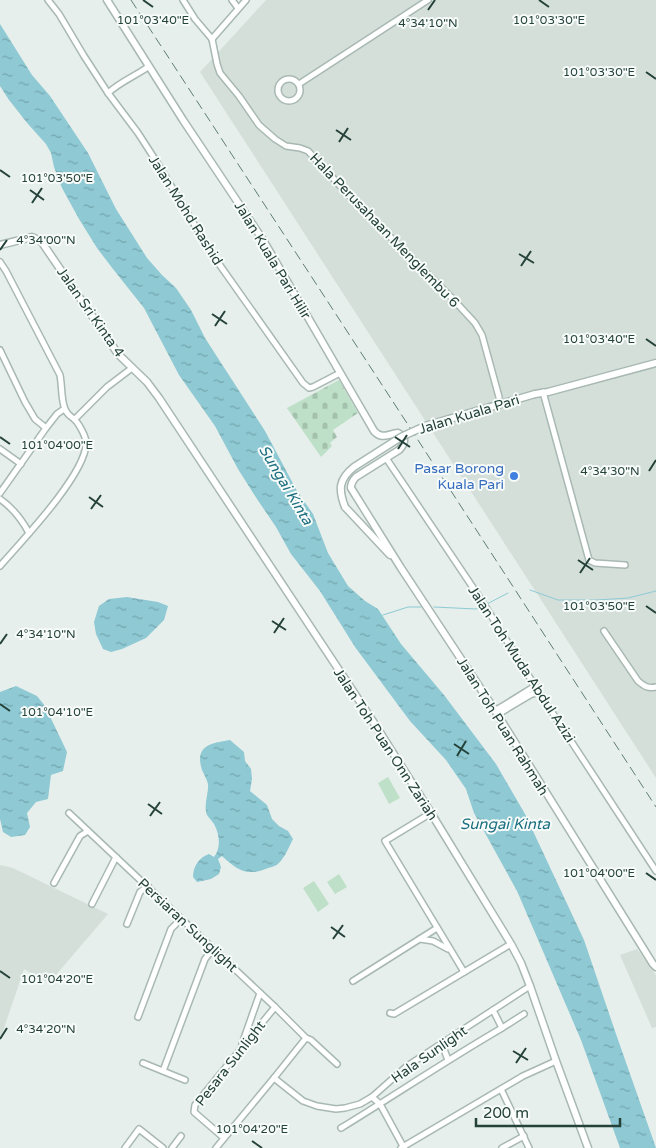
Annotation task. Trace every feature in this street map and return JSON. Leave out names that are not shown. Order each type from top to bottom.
[{"type":"street","name":"Jalan Mohd Rashid","points":[[48,0],[59,14],[108,93],[138,133],[212,254],[303,383],[309,388],[313,388],[340,373]]},
{"type":"street","name":"Jalan Kuala Pari Hilir","points":[[107,0],[148,67],[263,240],[377,434],[385,437],[398,433],[403,436],[405,442],[403,446],[356,477],[351,484]]},
{"type":"street","points":[[183,0],[212,39],[246,0]]},
{"type":"street","points":[[232,0],[238,8]]},
{"type":"street","points":[[299,84],[428,0]]},
{"type":"street","name":"Hala Perusahaan Menglembu 6","points":[[212,39],[220,73],[259,125],[286,146],[300,148],[308,152],[475,323],[482,335],[499,397]]},
{"type":"street","points":[[108,93],[121,82],[148,67]]},
{"type":"street","points":[[289,79],[295,80],[299,84],[299,95],[295,100],[284,100],[280,96],[278,90],[284,81],[289,79]]},
{"type":"street","name":"Jalan Sri Kinta 4","points":[[0,245],[32,237],[41,241],[110,343],[132,368]]},
{"type":"street","points":[[0,262],[60,375],[64,409],[69,417],[75,419],[85,436],[86,443],[84,453],[71,480],[29,534],[0,566]]},
{"type":"street","points":[[0,350],[35,419],[46,428]]},
{"type":"street","name":"Jalan Kuala Pari","points":[[543,392],[556,386],[656,359]]},
{"type":"street","name":"Jalan Kuala Pari","points":[[347,509],[341,493],[341,486],[348,471],[401,437],[425,426],[535,394],[656,363]]},
{"type":"street","points":[[75,419],[108,386],[132,368]]},
{"type":"street","name":"Jalan Toh Puan Onn Zariah","points":[[132,368],[147,382],[159,398],[364,708],[431,812],[511,944],[530,986],[588,1148]]},
{"type":"street","points":[[543,392],[588,558],[595,563],[625,565]]},
{"type":"street","points":[[0,493],[56,414],[64,409]]},
{"type":"street","points":[[0,449],[21,464]]},
{"type":"street","name":"Jalan Toh Muda Abdul Azizi","points":[[386,458],[482,602],[656,871]]},
{"type":"street","name":"Jalan Toh Puan Rahmah","points":[[351,484],[351,488],[401,568],[494,709],[656,967]]},
{"type":"street","points":[[0,499],[22,520],[29,534]]},
{"type":"street","points":[[347,509],[362,506]]},
{"type":"street","points":[[347,509],[401,568]]},
{"type":"street","points":[[604,631],[638,681],[648,688],[656,687]]},
{"type":"street","points":[[498,717],[500,713],[529,693],[535,686]]},
{"type":"street","points":[[494,709],[498,709],[529,693],[539,692]]},
{"type":"street","points":[[431,812],[384,841],[464,972]]},
{"type":"street","name":"Persiaran Sunglight","points":[[70,813],[306,1038],[311,1040],[337,1064]]},
{"type":"street","points":[[54,883],[80,836],[88,831]]},
{"type":"street","points":[[92,904],[116,857]]},
{"type":"street","points":[[127,924],[140,892],[148,886]]},
{"type":"street","points":[[138,1018],[171,929],[181,919]]},
{"type":"street","points":[[353,981],[437,928]]},
{"type":"street","points":[[420,939],[433,941],[451,951]]},
{"type":"street","points":[[390,1013],[394,1014],[511,944]]},
{"type":"street","points":[[163,1071],[205,959],[213,949]]},
{"type":"street","name":"Hala Sunlight","points":[[274,1078],[303,1101],[317,1106],[345,1108],[360,1104],[372,1097],[407,1066],[530,986]]},
{"type":"street","points":[[241,1048],[260,993]]},
{"type":"street","name":"Pesara Sunlight","points":[[224,1138],[194,1112],[195,1105],[275,1007]]},
{"type":"street","points":[[493,1010],[502,1028]]},
{"type":"street","points":[[341,1128],[524,1014]]},
{"type":"street","points":[[216,1148],[306,1038]]},
{"type":"street","points":[[442,1044],[448,1060]]},
{"type":"street","points":[[372,1097],[380,1104],[403,1148],[523,1076],[556,1061]]},
{"type":"street","points":[[143,1063],[185,1080]]},
{"type":"street","points":[[501,1089],[529,1148]]},
{"type":"street","points":[[125,1148],[139,1129],[163,1148]]},
{"type":"street","points":[[172,1148],[181,1136]]},
{"type":"street","points":[[502,1148],[524,1136]]},
{"type":"shaded area","points":[[266,0],[656,0],[656,778],[200,72]]},
{"type":"shaded area","points":[[0,865],[13,868],[108,914],[49,983],[24,969],[0,1040]]},
{"type":"shaded area","points":[[637,949],[656,975],[656,1027],[652,1028],[620,955]]},
{"type":"green space","points":[[339,380],[358,413],[333,430],[337,437],[330,443],[332,446],[321,457],[287,408]]},
{"type":"green space","points":[[388,777],[400,798],[389,804],[378,783]]},
{"type":"green space","points":[[339,874],[347,887],[335,894],[327,882]]},
{"type":"green space","points":[[314,881],[329,904],[318,912],[303,888]]},
{"type":"water","name":"Sungai Kinta","points":[[0,24],[32,75],[50,96],[88,153],[116,209],[147,258],[176,288],[191,310],[205,338],[265,431],[297,491],[313,514],[328,553],[348,586],[365,601],[378,609],[401,644],[444,695],[496,764],[525,814],[584,940],[656,1148],[620,1148],[581,1040],[539,942],[517,891],[474,813],[466,789],[446,760],[410,721],[355,647],[320,591],[291,554],[276,527],[238,469],[215,426],[179,375],[144,308],[97,248],[79,219],[62,188],[51,153],[46,144],[28,124],[0,86]]},
{"type":"water","points":[[127,597],[158,602],[168,606],[164,620],[146,638],[111,652],[103,649],[96,634],[94,622],[99,606],[109,599]]},
{"type":"water","points":[[16,686],[37,696],[45,706],[67,752],[63,771],[51,775],[48,799],[36,802],[27,813],[30,827],[25,835],[11,837],[3,832],[0,819],[0,692]]},
{"type":"water","points":[[230,740],[244,752],[245,761],[251,769],[250,791],[267,805],[272,819],[288,831],[293,839],[283,858],[275,866],[261,871],[248,872],[233,865],[222,856],[218,859],[221,867],[219,874],[211,879],[197,882],[193,877],[195,866],[205,855],[209,854],[214,857],[218,850],[219,841],[216,828],[206,811],[208,784],[202,770],[200,755],[211,744]]},
{"type":"waterway","points":[[530,590],[558,600],[628,598],[656,591]]},
{"type":"waterway","points":[[487,604],[508,593]]},
{"type":"waterway","points":[[383,615],[408,607],[421,607]]},
{"type":"waterway","points":[[434,607],[480,608]]},
{"type":"railway","points":[[131,0],[656,807]]},
{"type":"place","name":"Pasar Borong Kuala Pari","points":[[514,476]]}]
